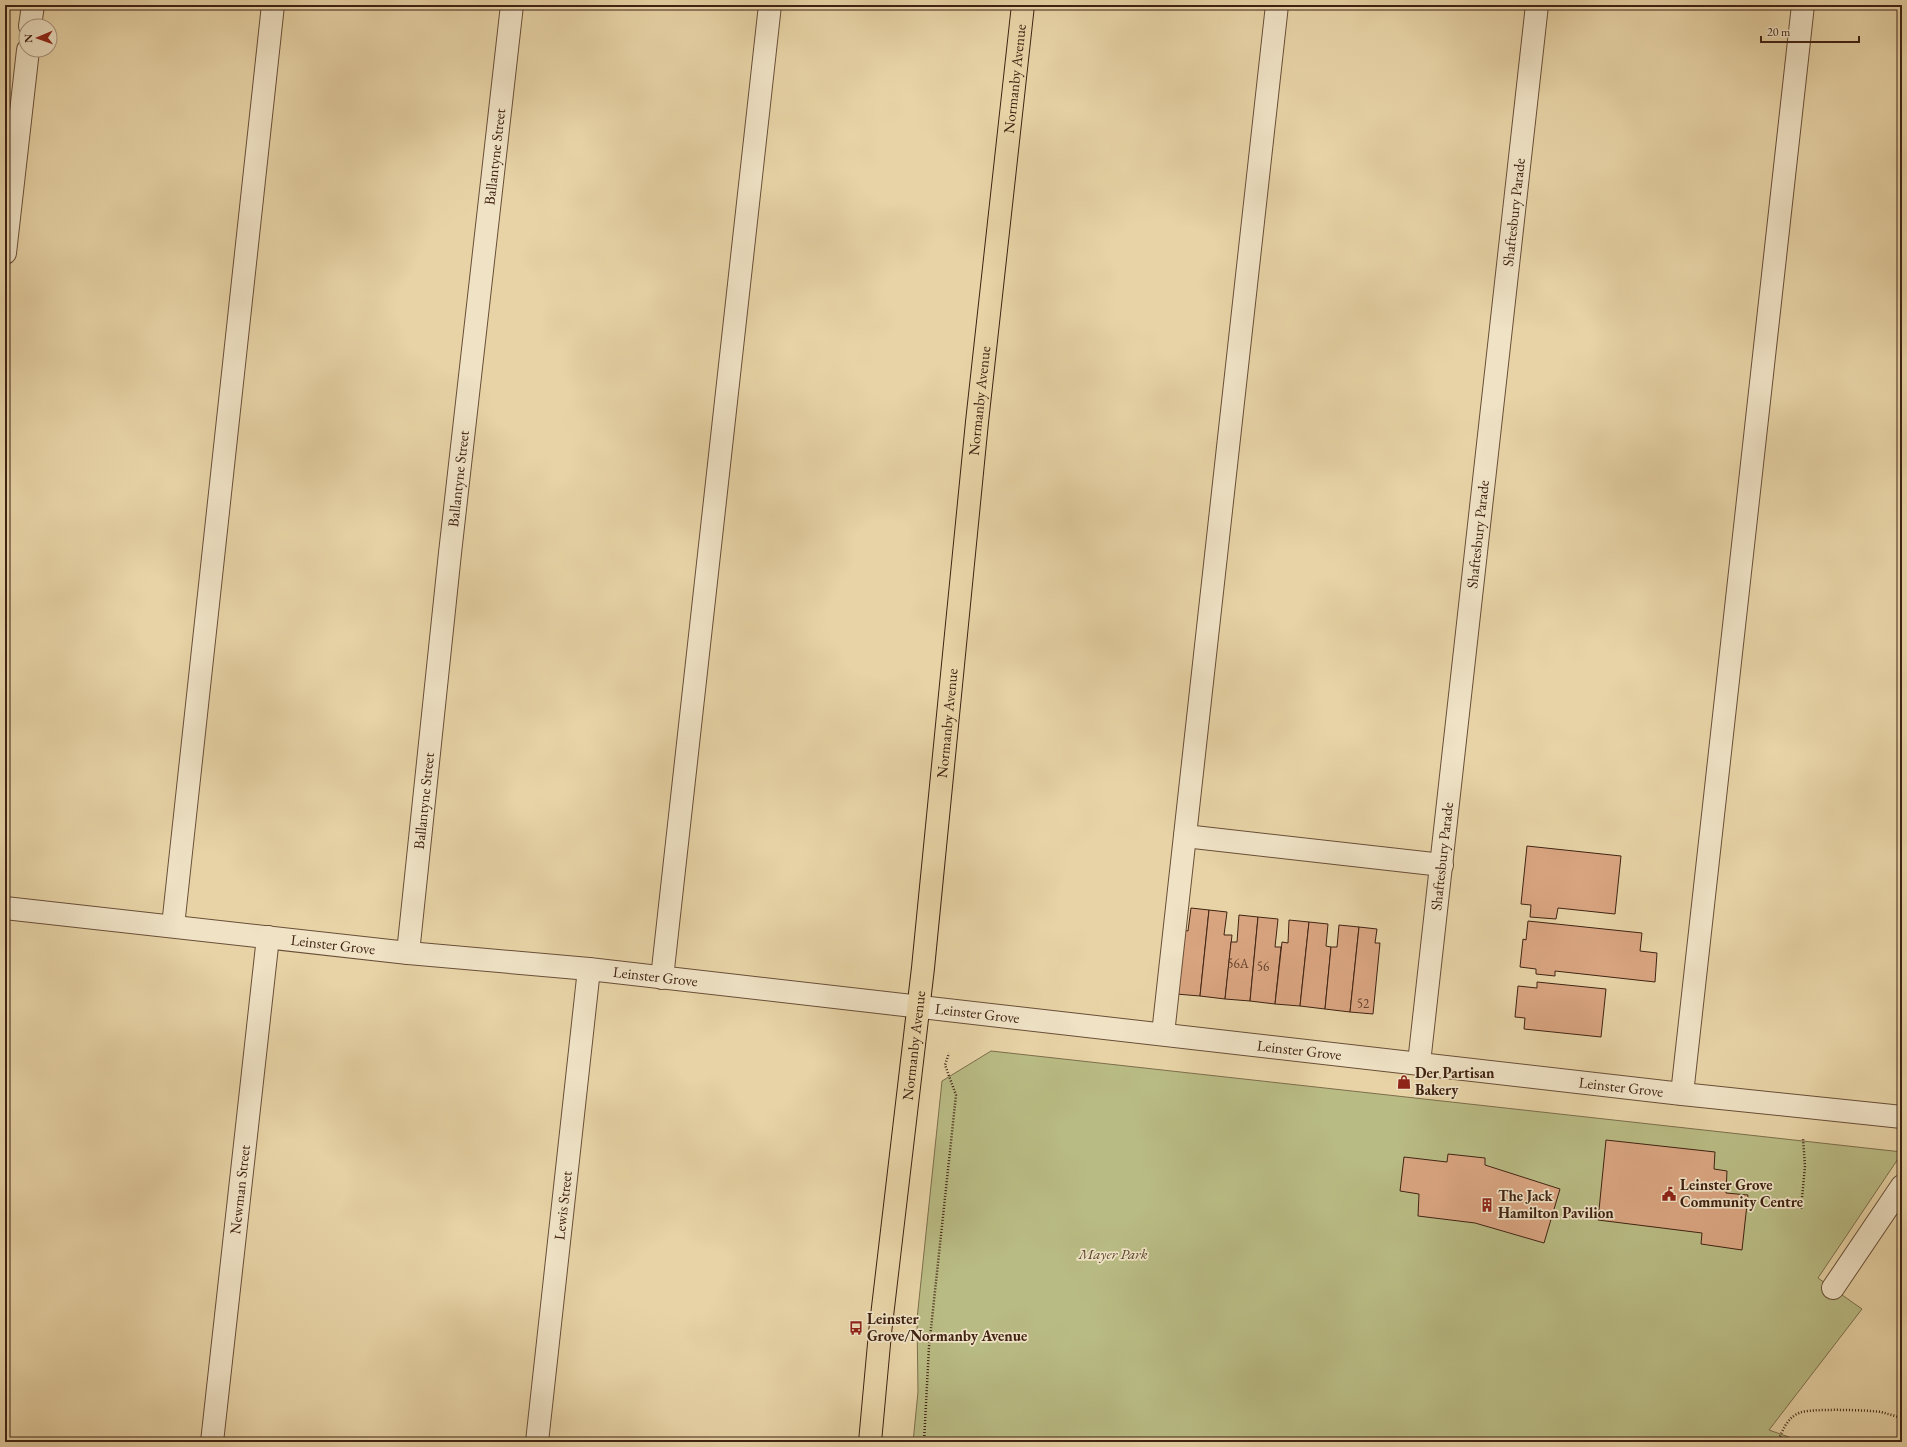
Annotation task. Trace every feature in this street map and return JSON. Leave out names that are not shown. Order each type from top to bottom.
[{"type":"main road","name":"Normanby Avenue","points":[[870,1442],[880,1333],[918,1007],[977,422],[1024,5]]},
{"type":"street","points":[[31,18],[33,5]]},
{"type":"street","points":[[172,926],[273,5]]},
{"type":"street","name":"Ballantyne Street","points":[[408,953],[450,553],[512,5]]},
{"type":"street","points":[[662,978],[770,5]]},
{"type":"street","points":[[1163,1034],[1277,5]]},
{"type":"street","name":"Shaftesbury Parade","points":[[1419,1063],[1537,5]]},
{"type":"street","points":[[1682,1094],[1803,5]]},
{"type":"street","points":[[5,253],[27,58]]},
{"type":"street","points":[[1185,836],[1442,865]]},
{"type":"street","name":"Leinster Grove","points":[[5,908],[408,953],[589,969],[1682,1094],[1902,1117]]},
{"type":"street","name":"Newman Street","points":[[212,1442],[268,937]]},
{"type":"street","name":"Lewis Street","points":[[538,1442],[589,969]]},
{"type":"street","points":[[1833,1288],[1902,1186]]},
{"type":"path","points":[[924,1442],[929,1347],[956,1095],[945,1065],[949,1053]]},
{"type":"path","points":[[1801,1209],[1805,1166],[1803,1138]]},
{"type":"path","points":[[1778,1442],[1782,1431],[1791,1418],[1800,1412],[1865,1410],[1882,1412],[1902,1418]]},
{"type":"green space","name":"Mayer Park","points":[[991,1051],[1902,1153],[1818,1278],[1862,1309],[1769,1430],[1803,1442],[913,1442],[918,1392],[917,1319],[942,1081]]},
{"type":"building","points":[[1527,846],[1621,856],[1615,914],[1558,908],[1556,919],[1530,917],[1531,905],[1521,904]]},
{"type":"building","points":[[1191,908],[1209,910],[1200,996],[1176,994],[1183,930],[1188,931]]},
{"type":"building","points":[[1209,910],[1227,912],[1224,935],[1232,935],[1225,999],[1200,996]]},
{"type":"building","points":[[1239,915],[1258,917],[1250,1001],[1225,999],[1231,942],[1237,942]]},
{"type":"building","points":[[1258,917],[1278,919],[1275,947],[1281,947],[1275,1004],[1250,1001]]},
{"type":"building","points":[[1289,920],[1309,922],[1300,1006],[1275,1004],[1282,942],[1288,943]]},
{"type":"building","points":[[1528,921],[1642,933],[1640,951],[1657,953],[1655,982],[1555,971],[1555,976],[1536,974],[1536,969],[1520,967],[1523,939],[1526,940]]},
{"type":"building","points":[[1309,922],[1328,924],[1326,946],[1331,947],[1325,1009],[1300,1006]]},
{"type":"building","points":[[1339,925],[1359,927],[1350,1012],[1325,1009],[1331,947],[1337,947]]},
{"type":"building","points":[[1359,927],[1377,929],[1375,943],[1380,943],[1373,1014],[1350,1012]]},
{"type":"building","points":[[1537,982],[1606,989],[1601,1037],[1524,1029],[1525,1018],[1515,1017],[1518,986],[1537,988]]},
{"type":"building","name":"Leinster Grove Community Centre","points":[[1606,1140],[1715,1152],[1714,1169],[1727,1171],[1726,1193],[1748,1195],[1742,1250],[1701,1244],[1702,1233],[1598,1220]]},
{"type":"building","name":"The Jack Hamilton Pavilion","points":[[1448,1154],[1485,1158],[1485,1165],[1560,1189],[1544,1243],[1475,1223],[1418,1216],[1419,1194],[1400,1191],[1404,1157],[1447,1162]]},
{"type":"place","name":"Der Partisan Bakery","points":[[1404,1082]]},
{"type":"place","name":"Leinster Grove Community Centre","points":[[1669,1194]]},
{"type":"place","name":"The Jack Hamilton Pavilion","points":[[1487,1205]]},
{"type":"place","name":"Leinster Grove/Normanby Avenue","points":[[856,1328]]}]
